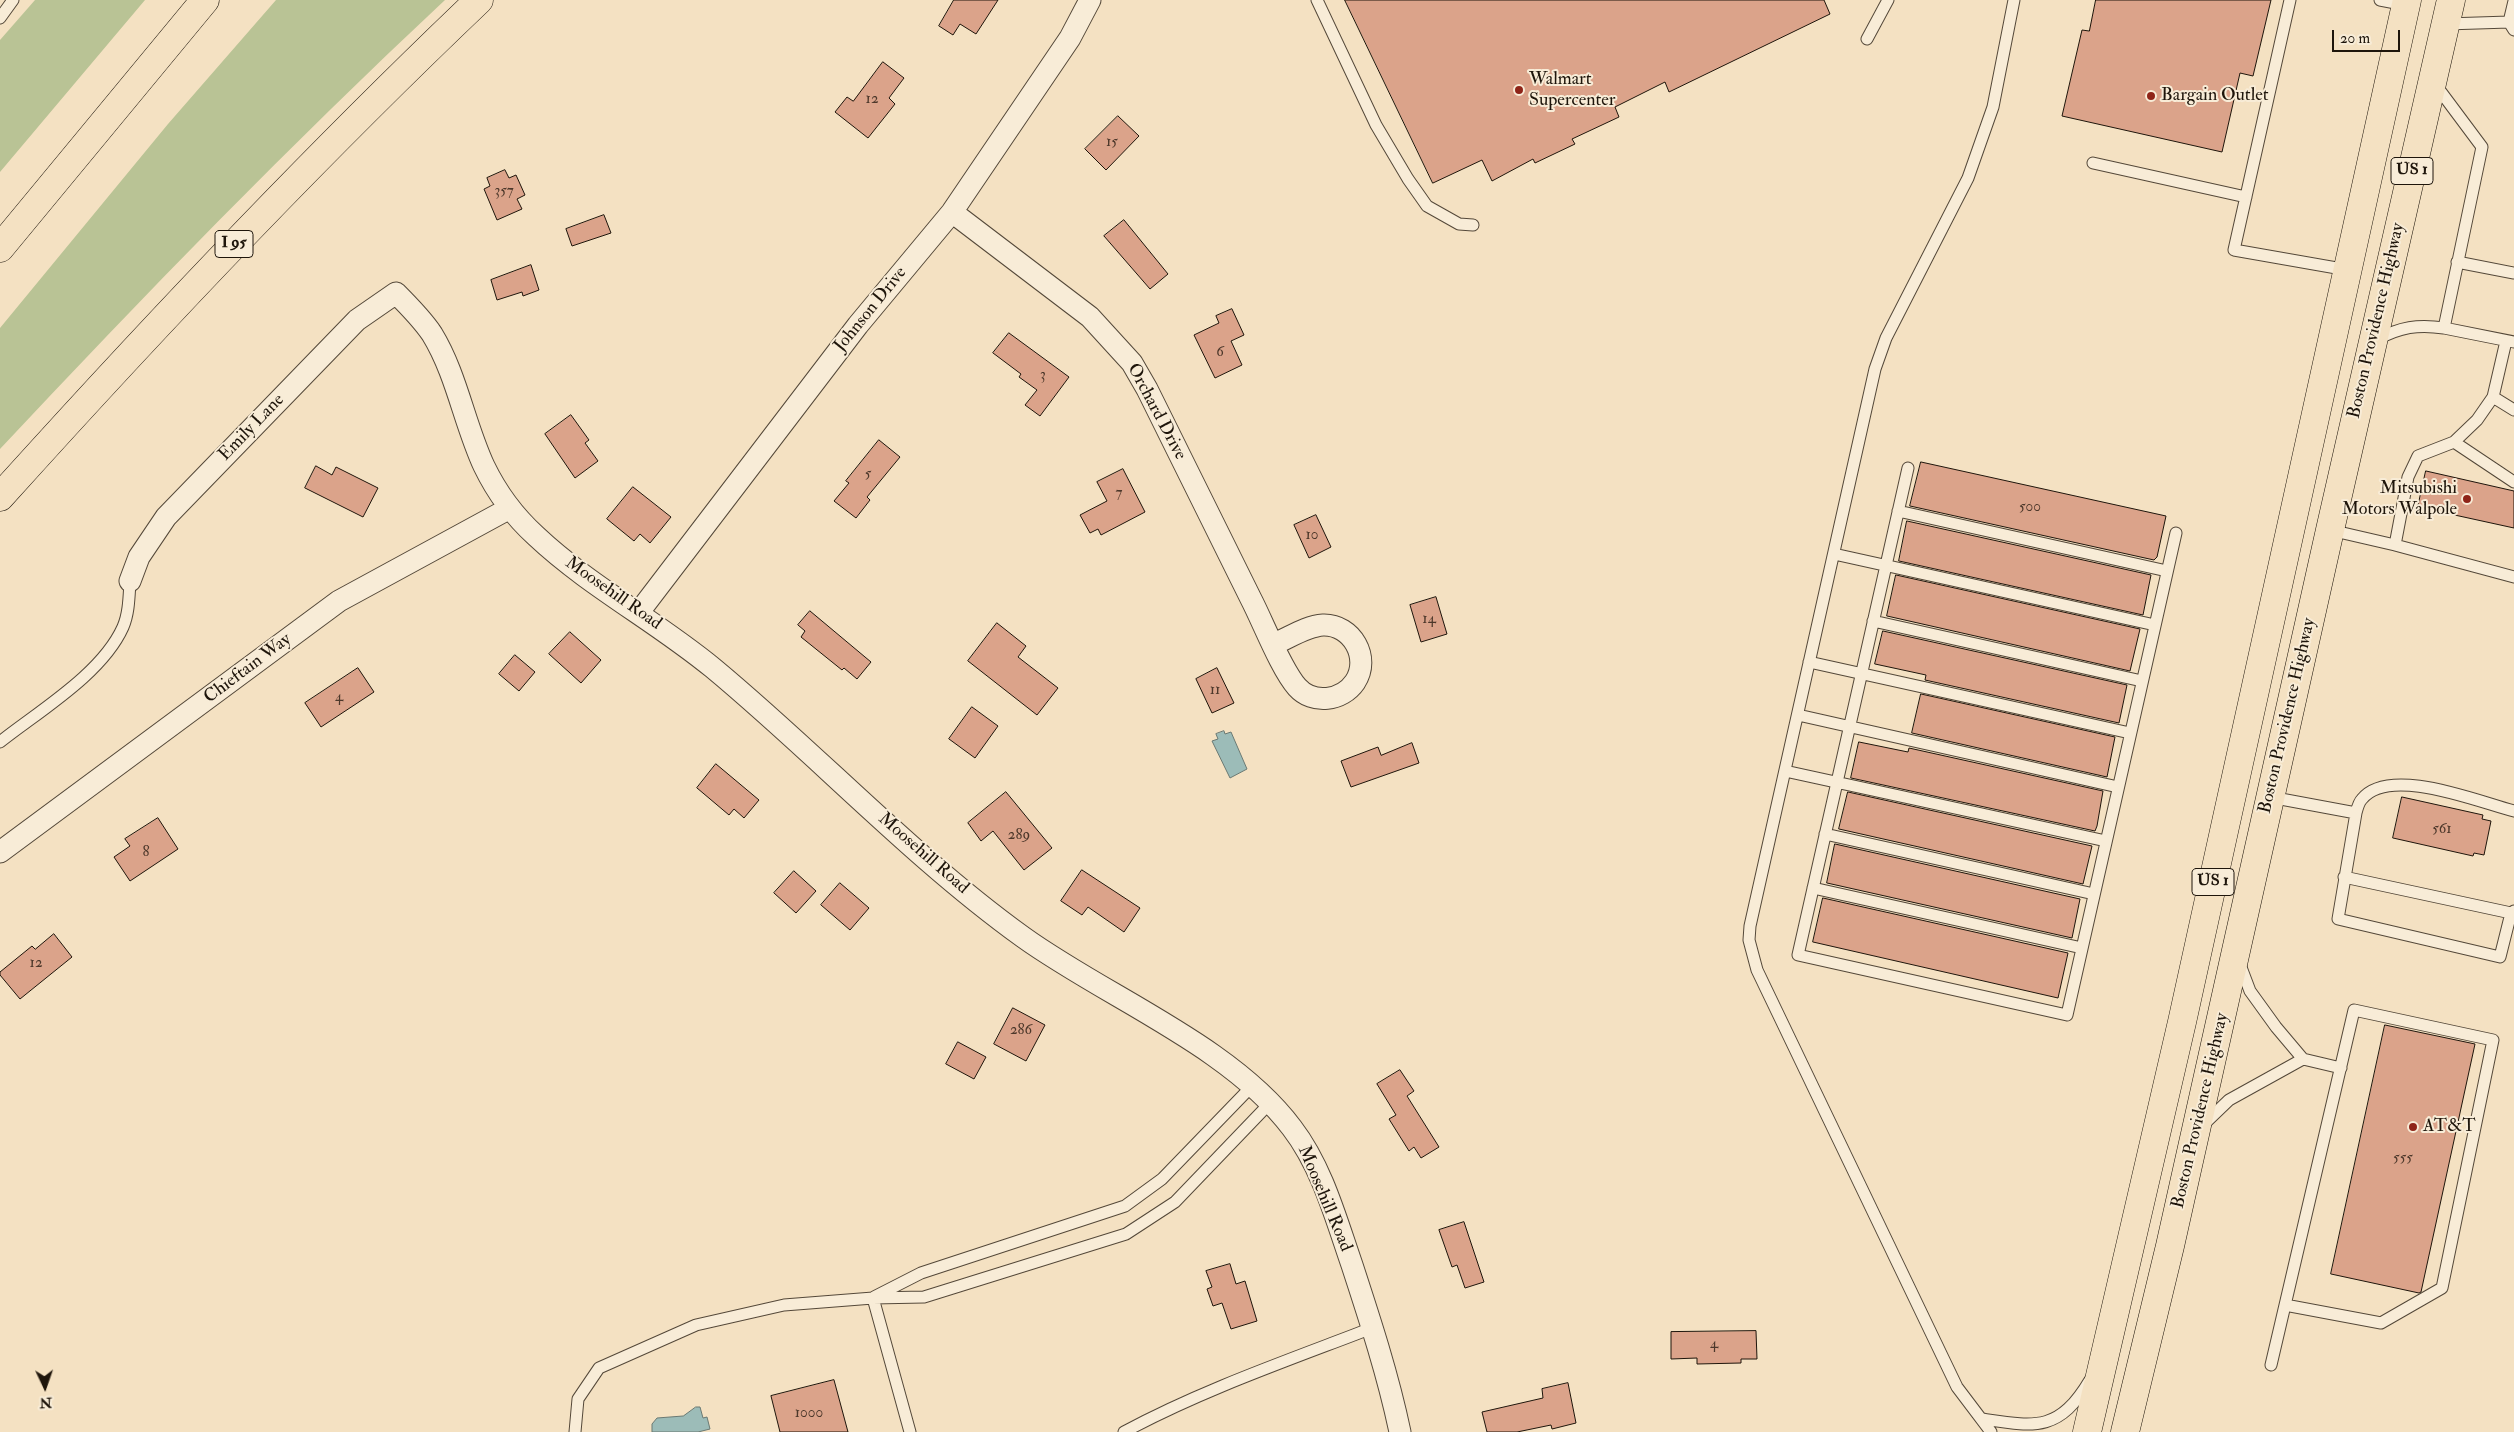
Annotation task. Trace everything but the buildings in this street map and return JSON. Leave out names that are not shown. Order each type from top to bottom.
[{"type":"main road","points":[[0,248],[205,0]]},
{"type":"main road","name":"I 95","points":[[0,497],[136,348],[268,208],[478,0]]},
{"type":"main road","name":"Boston Providence Highway","points":[[2087,1432],[2182,1022],[2407,3]]},
{"type":"main road","name":"Boston Providence Highway","points":[[2125,1432],[2196,1131],[2372,342],[2449,12]]},
{"type":"street","name":"Johnson Drive","points":[[639,612],[858,325],[952,212],[1070,38],[1090,0]]},
{"type":"street","name":"Orchard Drive","points":[[952,212],[1090,317],[1132,363],[1147,389],[1274,644]]},
{"type":"street","name":"Moosehill Road","points":[[396,293],[420,318],[440,350],[451,372],[484,466],[510,508],[557,555],[639,612],[723,677],[944,874],[997,917],[1048,954],[1213,1056],[1252,1086],[1295,1131],[1316,1169],[1336,1219],[1372,1328],[1400,1432]]},
{"type":"street","name":"Emily Lane","points":[[130,582],[139,558],[166,517],[352,326],[369,310],[396,293]]},
{"type":"street","name":"Chieftain Way","points":[[0,852],[339,601],[510,508]]},
{"type":"lane","points":[[0,18],[14,0]]},
{"type":"lane","points":[[1317,0],[1376,125],[1408,179],[1427,206],[1459,224],[1473,225]]},
{"type":"lane","points":[[1867,39],[1888,0]]},
{"type":"lane","points":[[1991,1432],[1957,1387],[1751,954],[1750,926],[1880,354],[1891,328],[1968,178],[1992,107],[2014,0]]},
{"type":"lane","points":[[2290,0],[2234,250],[2348,270]]},
{"type":"lane","points":[[2380,0],[2407,3]]},
{"type":"lane","points":[[2449,12],[2511,26],[2514,1]]},
{"type":"lane","points":[[2433,80],[2482,147],[2444,328]]},
{"type":"lane","points":[[2093,163],[2246,197]]},
{"type":"lane","points":[[2457,262],[2514,273]]},
{"type":"lane","points":[[2372,342],[2406,327],[2423,325],[2510,341],[2493,397],[2477,420],[2454,442],[2418,456],[2408,477],[2394,545]]},
{"type":"lane","points":[[2493,397],[2514,410]]},
{"type":"lane","points":[[2454,442],[2514,482]]},
{"type":"lane","points":[[1908,468],[1798,954],[2067,1015],[2176,533]]},
{"type":"lane","points":[[1898,511],[2167,571]]},
{"type":"lane","points":[[2330,530],[2514,576]]},
{"type":"lane","points":[[1834,554],[2155,625]]},
{"type":"lane","points":[[0,742],[60,698],[107,651],[123,628],[127,616],[130,582]]},
{"type":"lane","points":[[1873,621],[2142,681]]},
{"type":"lane","points":[[1810,662],[2130,733]]},
{"type":"lane","points":[[1798,715],[2118,787]]},
{"type":"lane","points":[[1785,771],[2106,841]]},
{"type":"lane","points":[[2344,877],[2513,912],[2500,957],[2338,919],[2344,877],[2356,813],[2362,799],[2375,788],[2393,785],[2420,785],[2514,811]]},
{"type":"lane","points":[[2270,797],[2356,813]]},
{"type":"lane","points":[[1825,834],[2094,894]]},
{"type":"lane","points":[[1813,888],[2082,948]]},
{"type":"lane","points":[[2236,954],[2250,990],[2276,1027],[2303,1059],[2341,1068]]},
{"type":"lane","points":[[2271,1365],[2285,1305],[2341,1068],[2354,1010],[2493,1040],[2442,1288],[2381,1323],[2285,1305]]},
{"type":"lane","points":[[2196,1131],[2229,1100],[2303,1059]]},
{"type":"lane","points":[[872,1298],[922,1273],[1125,1206],[1162,1178],[1252,1086]]},
{"type":"lane","points":[[575,1432],[578,1399],[599,1368],[696,1325],[784,1305],[872,1298],[924,1297],[1126,1234],[1175,1202],[1270,1103]]},
{"type":"lane","points":[[872,1298],[910,1432]]},
{"type":"lane","points":[[1124,1432],[1149,1418],[1272,1366],[1372,1328]]},
{"type":"lane","points":[[1982,1419],[2026,1426],[2047,1424],[2058,1418],[2084,1391],[2107,1350]]},
{"type":"green space","points":[[35,0],[145,0],[0,172],[0,40]]},
{"type":"green space","points":[[276,0],[445,0],[331,109],[219,221],[0,449],[0,328],[168,124]]},
{"type":"water","points":[[1224,731],[1225,734],[1231,732],[1247,769],[1230,778],[1212,741],[1218,739],[1216,734]]},
{"type":"water","points":[[696,1407],[700,1407],[703,1418],[707,1417],[710,1429],[698,1432],[652,1432],[652,1424],[657,1418],[683,1416]]},
{"type":"place","name":"Walmart Supercenter","points":[[1519,90]]},
{"type":"place","name":"Bargain Outlet","points":[[2151,96]]},
{"type":"place","name":"Mitsubishi Motors Walpole","points":[[2467,499]]},
{"type":"place","name":"AT&T","points":[[2413,1127]]}]
